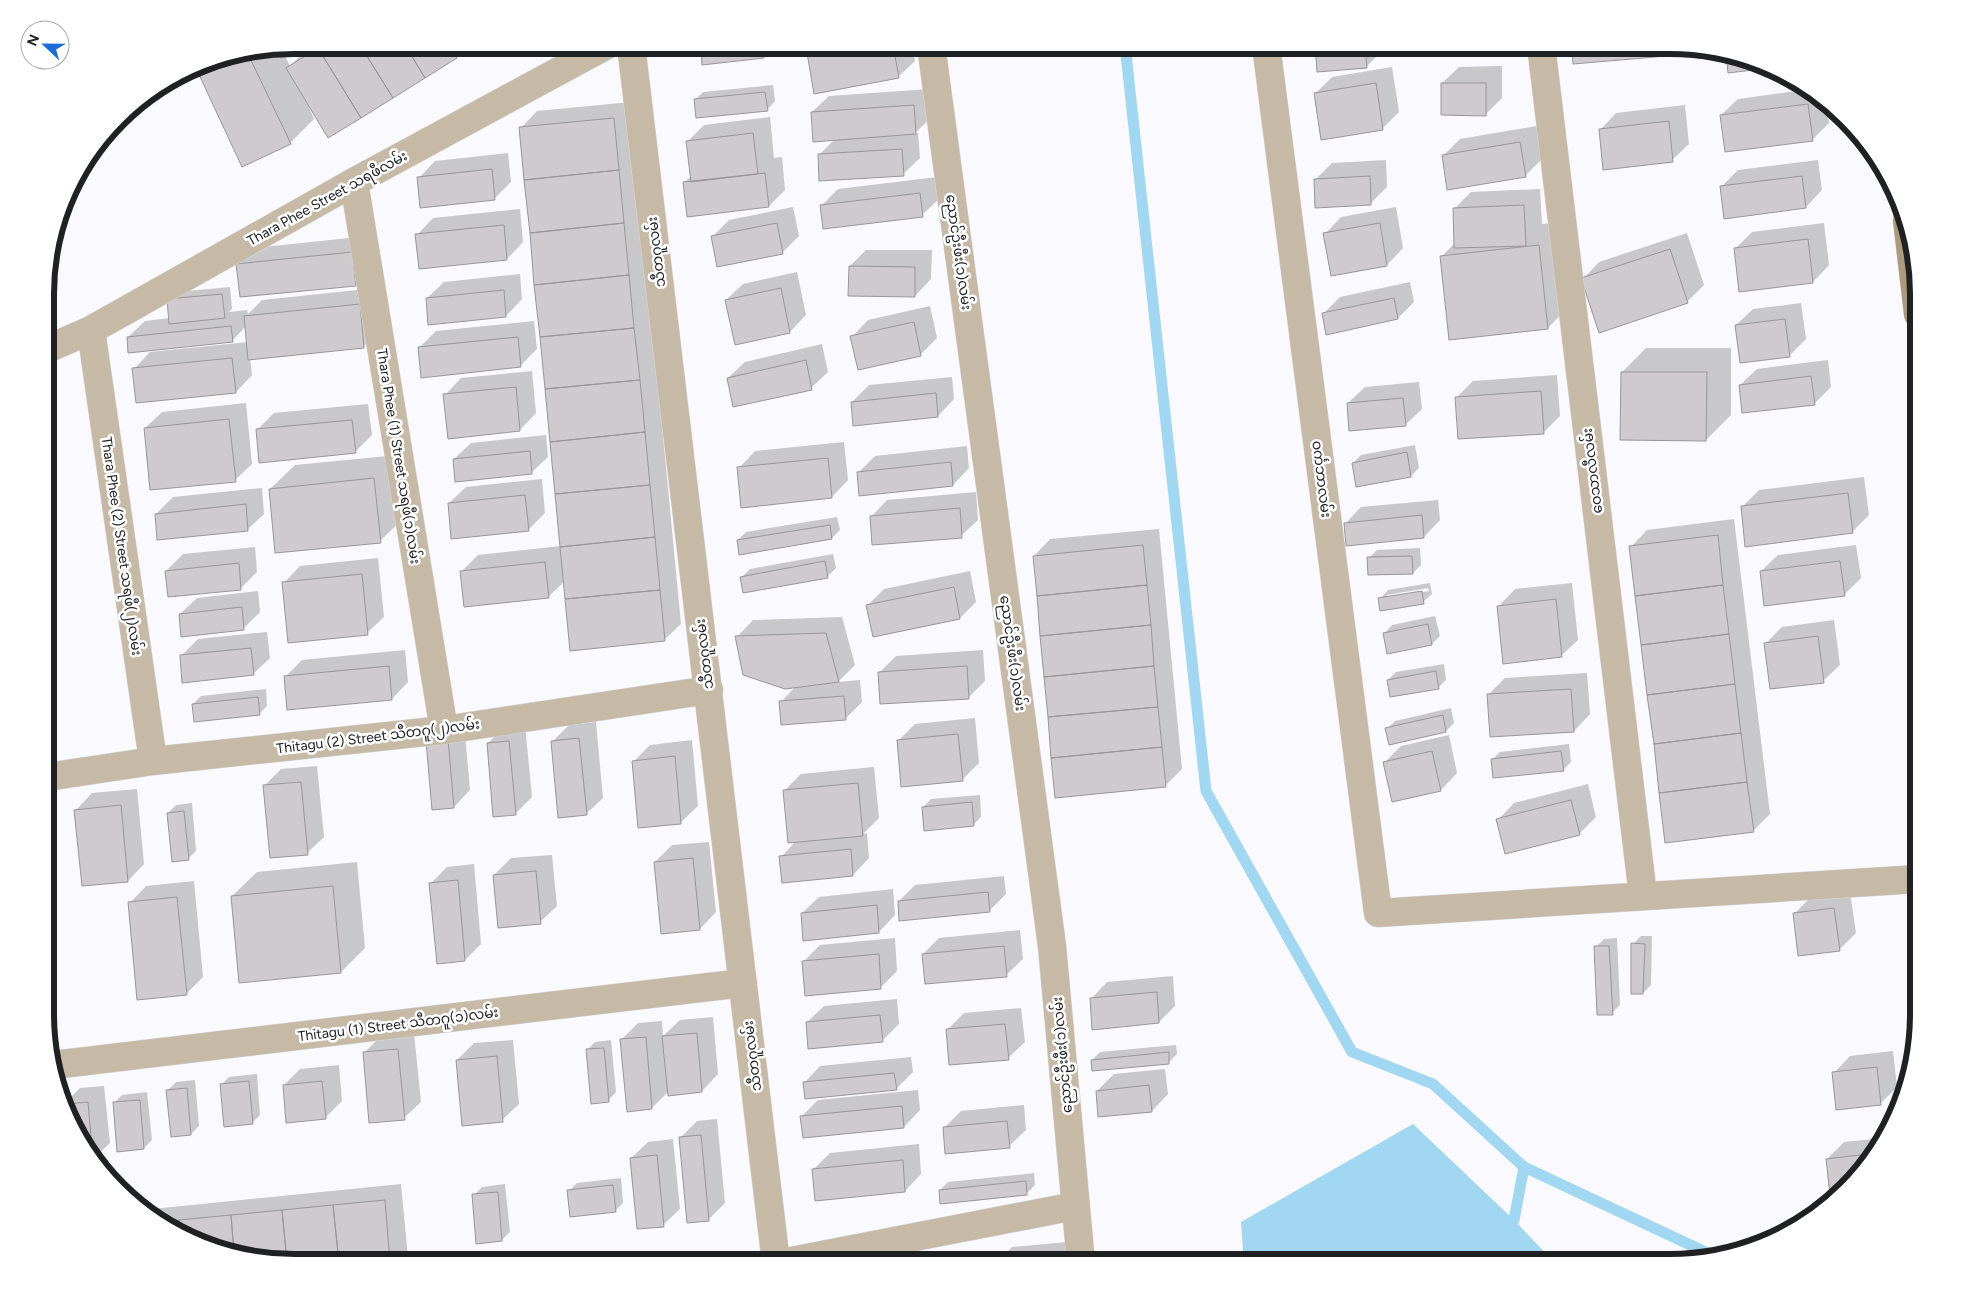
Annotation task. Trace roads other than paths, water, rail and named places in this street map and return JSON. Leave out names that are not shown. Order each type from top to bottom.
[{"type":"street","name":"Thara Phee Street သရဖီလမ်း","points":[[54,346],[91,330],[354,182],[590,54]]},
{"type":"street","name":"သီတဂူလမ်း","points":[[632,54],[775,1254]]},
{"type":"street","name":"ညောင်ဦးဖီး(၁)လမ်း","points":[[932,54],[1052,946],[1080,1254]]},
{"type":"street","name":"ဝင်္ကဘာလမ်း","points":[[1267,54],[1378,913],[1643,896]]},
{"type":"street","name":"ဝေသာလီလမ်း","points":[[1542,54],[1643,896]]},
{"type":"street","name":"Thara Phee (1) Street သရဖီ(၁)လမ်း","points":[[354,182],[444,730]]},
{"type":"street","name":"Thara Phee (2) Street သရဖီ(၂)လမ်း","points":[[91,330],[153,761]]},
{"type":"street","name":"Thitagu (2) Street သီတဂူ(၂)လမ်း","points":[[54,775],[153,761],[444,730],[709,690]]},
{"type":"street","points":[[1643,896],[1910,879]]},
{"type":"street","name":"Thitagu (1) Street သီတဂူ(၁)လမ်း","points":[[59,1064],[744,983]]},
{"type":"street","points":[[827,1254],[1075,1206]]},
{"type":"water","points":[[1413,1124],[1514,1220],[1546,1254],[1243,1254],[1241,1222]]},
{"type":"waterway","points":[[1126,54],[1206,791],[1352,1052],[1433,1084],[1524,1167],[1514,1220]]},
{"type":"waterway","points":[[1524,1167],[1704,1252]]}]
